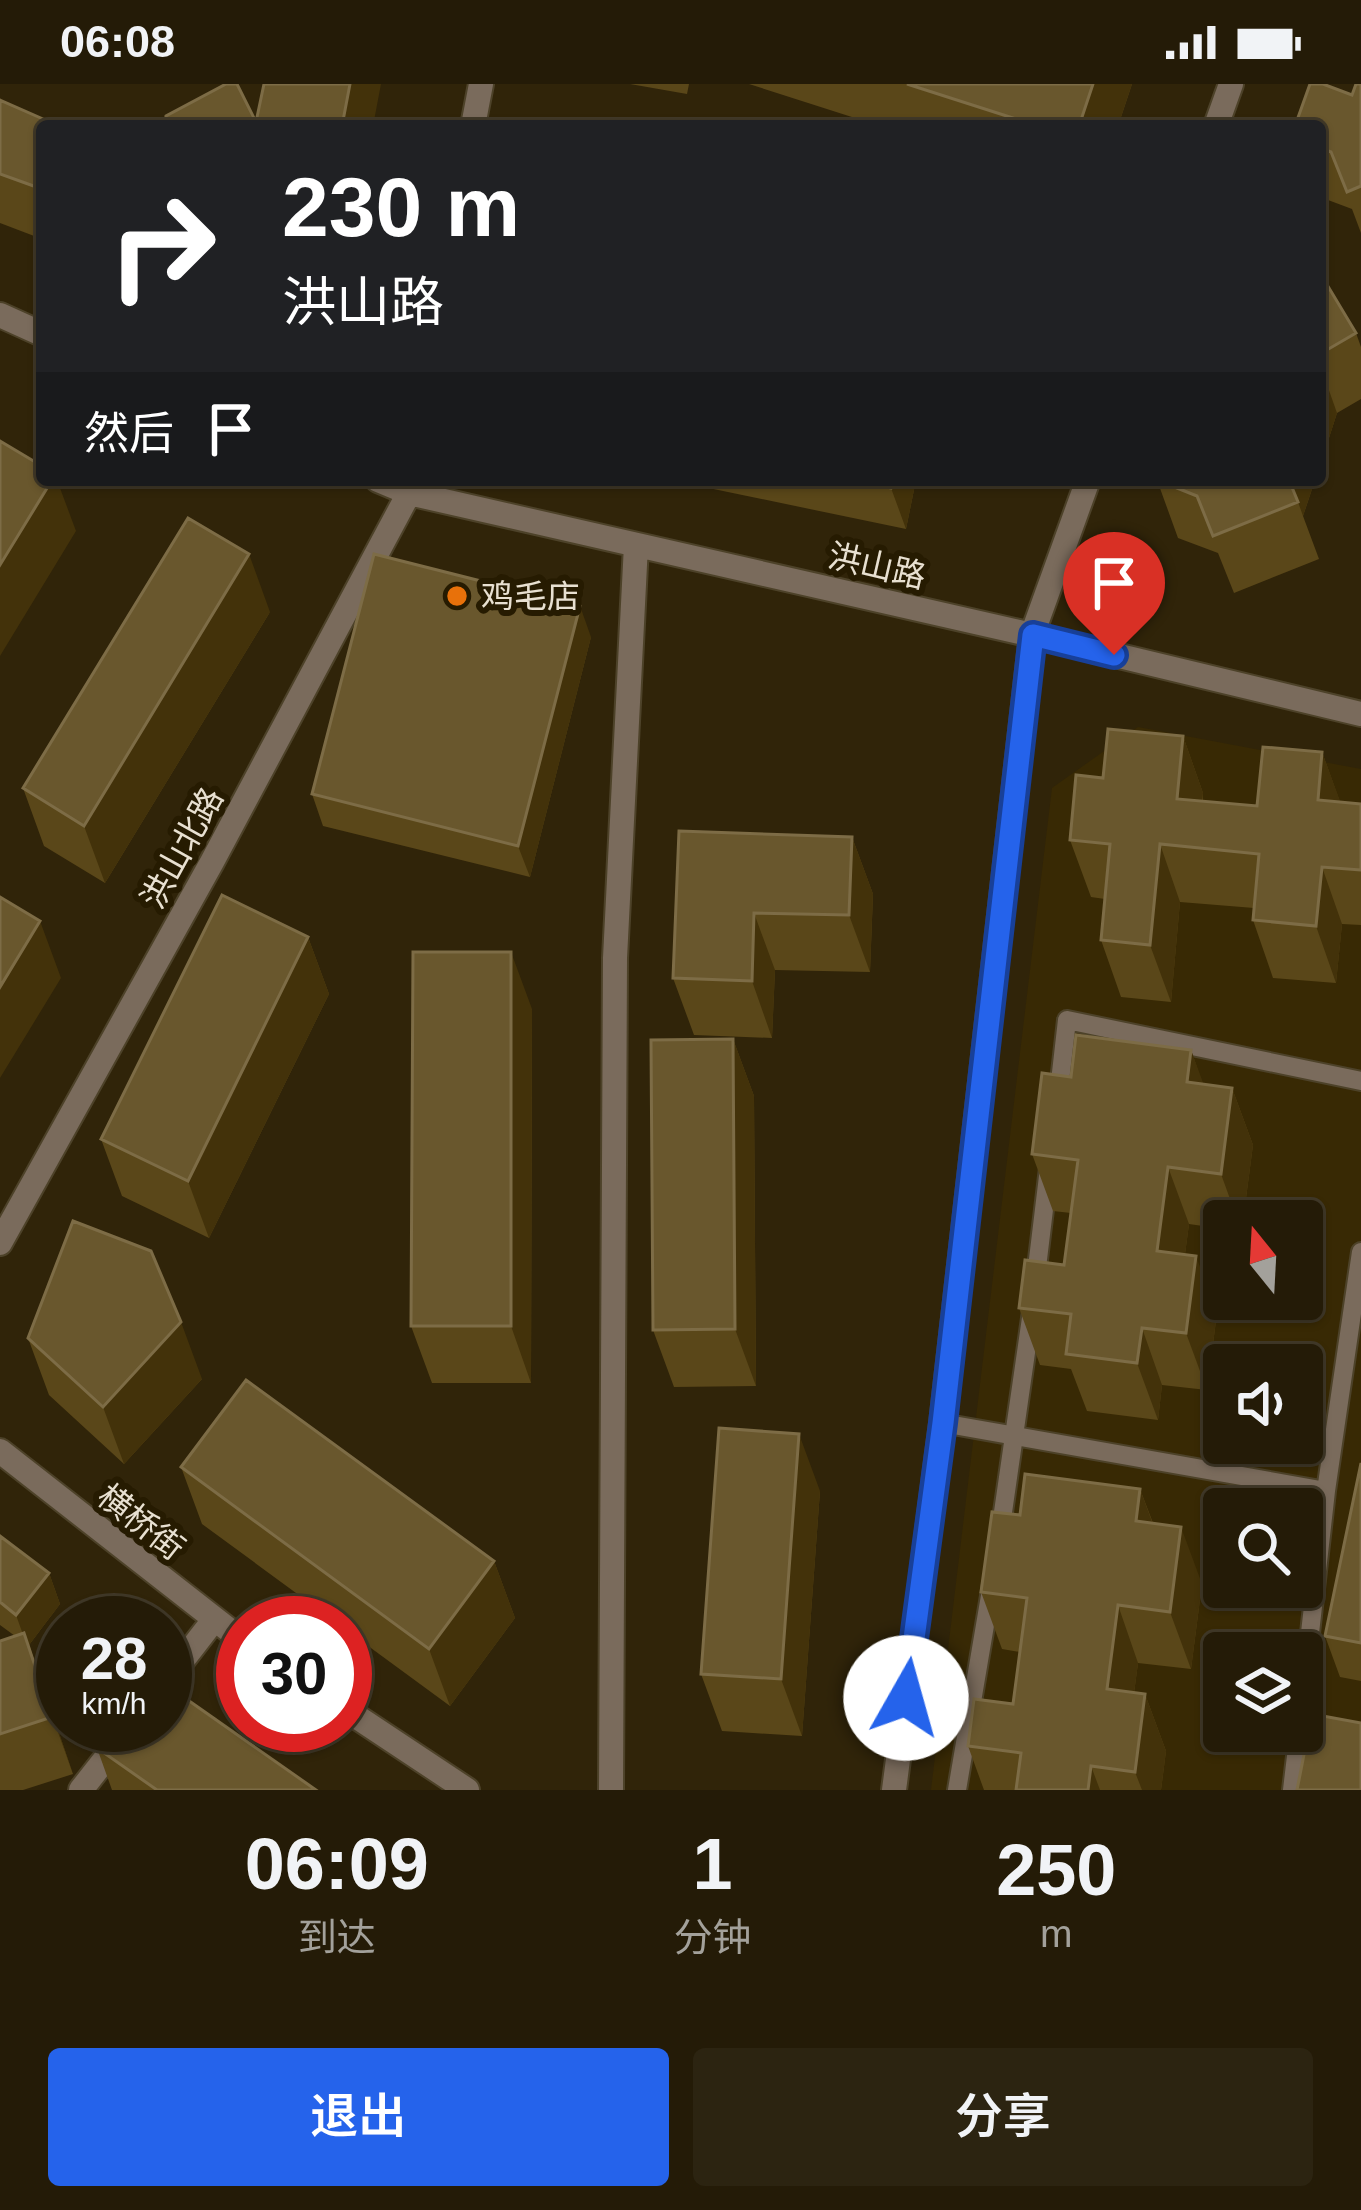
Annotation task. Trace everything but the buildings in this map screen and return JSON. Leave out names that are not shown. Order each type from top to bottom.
[{"type":"street","points":[[474,120],[481,84]]},
{"type":"street","points":[[1218,120],[1231,84]]},
{"type":"street","points":[[0,315],[36,331]]},
{"type":"street","points":[[894,1790],[943,1423],[1033,635],[1086,486]]},
{"type":"street","name":"洪山路","points":[[410,487],[636,545],[1361,714]]},
{"type":"street","name":"洪山北路","points":[[0,1243],[212,862],[410,487]]},
{"type":"street","points":[[611,1790],[616,958],[636,545]]},
{"type":"street","name":"横桥街","points":[[0,1451],[214,1621]]},
{"type":"street","points":[[192,1649],[214,1621]]},
{"type":"street","points":[[372,1727],[466,1790]]},
{"type":"street","points":[[81,1790],[111,1752]]},
{"type":"lane","points":[[1056,1113],[1067,1020],[1361,1081]]},
{"type":"lane","points":[[957,1790],[1017,1436],[1050,1159]]},
{"type":"lane","points":[[1310,1632],[1361,1252]]},
{"type":"lane","points":[[943,1423],[1326,1491]]},
{"type":"lane","points":[[1292,1790],[1297,1752]]},
{"type":"shaded area","points":[[1138,727],[1361,769],[1361,1790],[931,1790],[1052,788]]},
{"type":"place","name":"鸡毛店","points":[[457,596]]},
{"type":"route","points":[[906,1698],[943,1423],[1033,635],[1114,655]]}]
